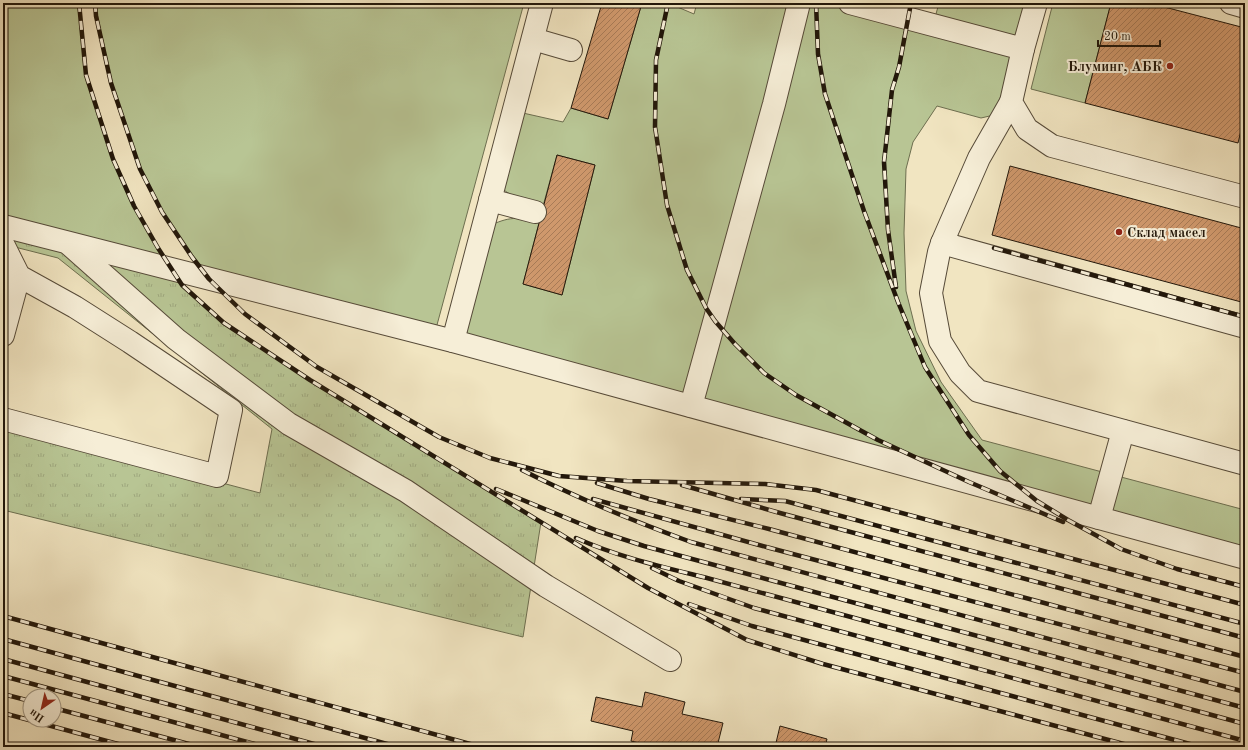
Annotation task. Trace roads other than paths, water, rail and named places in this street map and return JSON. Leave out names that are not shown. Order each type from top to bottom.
[{"type":"lane","points":[[453,341],[542,3]]},
{"type":"lane","points":[[691,406],[774,104],[799,3]]},
{"type":"lane","points":[[850,3],[1023,49]]},
{"type":"lane","points":[[1036,3],[1023,49],[1011,102],[979,158],[939,252],[932,293],[940,340],[960,373],[978,391],[1245,464]]},
{"type":"lane","points":[[1230,3],[1245,7]]},
{"type":"lane","points":[[533,39],[571,50]]},
{"type":"lane","points":[[1011,102],[1027,129],[1052,146],[1245,197]]},
{"type":"lane","points":[[490,200],[535,212]]},
{"type":"lane","points":[[3,226],[453,341],[1245,558]]},
{"type":"lane","points":[[68,243],[176,339],[289,424],[406,491],[546,586],[670,660]]},
{"type":"lane","points":[[942,243],[1245,327]]},
{"type":"lane","points":[[3,244],[19,276],[75,307],[231,410],[217,476],[3,419]]},
{"type":"lane","points":[[3,335],[19,276]]},
{"type":"lane","points":[[1099,518],[1123,431]]},
{"type":"railway","points":[[79,3],[86,75],[113,159],[134,206],[158,248],[182,285],[224,323],[310,380],[648,588],[747,640],[823,664],[1135,747]]},
{"type":"railway","points":[[95,3],[96,16],[111,83],[140,169],[162,212],[192,257],[209,279],[245,314],[317,367],[439,437],[490,458],[559,476],[627,481],[765,484],[816,490],[1245,605]]},
{"type":"railway","points":[[668,3],[656,60],[655,127],[667,205],[687,270],[706,308],[715,321],[735,344],[764,373],[796,395],[878,440],[969,482],[1063,522]]},
{"type":"railway","points":[[816,3],[818,54],[825,94],[864,211],[898,302],[925,367],[969,435],[1000,471],[1037,501],[1068,520],[1121,549],[1177,569],[1245,587]]},
{"type":"railway","points":[[896,287],[888,230],[884,162],[892,90],[899,67],[911,3]]},
{"type":"railway","points":[[994,248],[1245,317]]},
{"type":"railway","points":[[522,470],[605,509],[691,542],[1245,692]]},
{"type":"railway","points":[[597,483],[649,499],[769,529],[1245,657]]},
{"type":"railway","points":[[682,485],[780,513],[1245,638]]},
{"type":"railway","points":[[496,489],[598,531],[644,546],[1245,708]]},
{"type":"railway","points":[[593,499],[770,548],[1245,673]]},
{"type":"railway","points":[[741,499],[785,501],[1245,624]]},
{"type":"railway","points":[[576,538],[608,551],[641,561],[1245,724]]},
{"type":"railway","points":[[652,568],[679,581],[754,608],[1245,741]]},
{"type":"railway","points":[[689,604],[752,626],[1201,747]]},
{"type":"railway","points":[[3,616],[481,747]]},
{"type":"railway","points":[[3,639],[398,747]]},
{"type":"railway","points":[[3,659],[325,747]]},
{"type":"railway","points":[[3,676],[266,747]]},
{"type":"railway","points":[[3,694],[22,699]]},
{"type":"railway","points":[[62,710],[200,747]]},
{"type":"railway","points":[[3,713],[129,747]]},
{"type":"place","name":"Блуминг, АБК","points":[[1170,66]]},
{"type":"place","name":"Склад масел","points":[[1119,232]]}]
